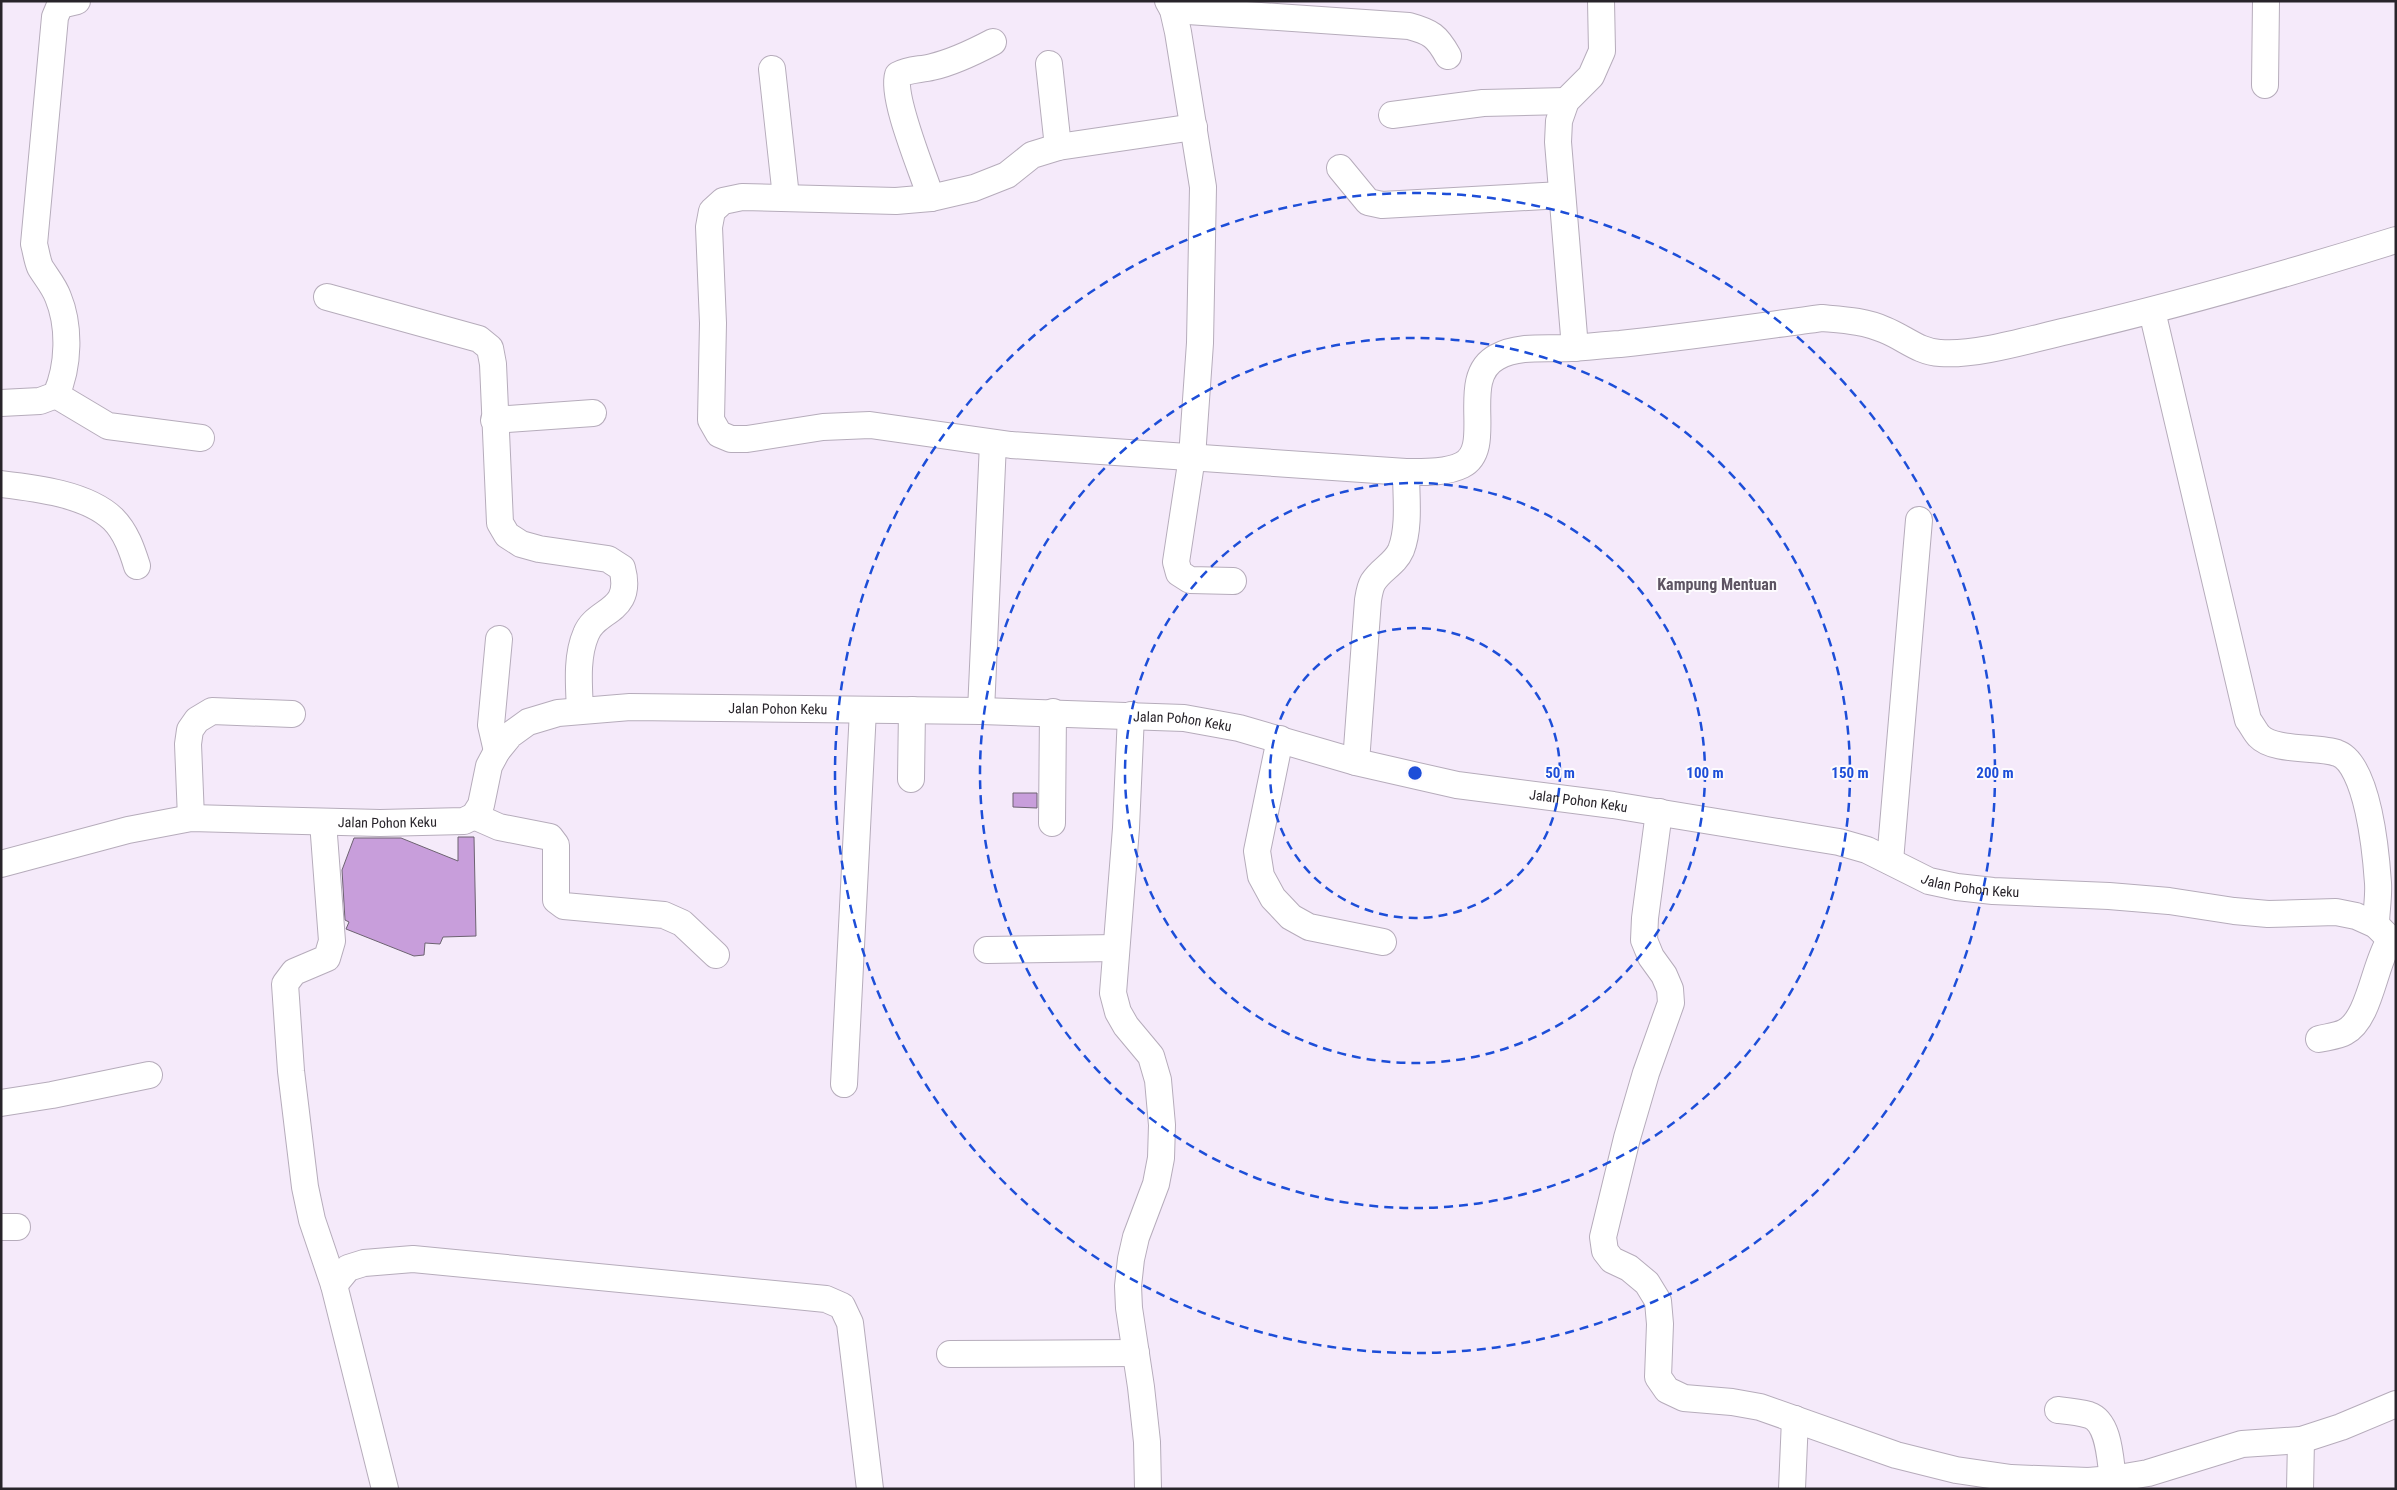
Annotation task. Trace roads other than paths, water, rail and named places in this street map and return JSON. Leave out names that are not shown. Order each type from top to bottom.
[{"type":"street","points":[[1575,348],[1558,142],[1559,121],[1566,101],[1591,76],[1602,51],[1600,1]]},
{"type":"street","points":[[2265,85],[2266,1]]},
{"type":"street","points":[[1,404],[40,401],[56,395],[63,379],[66,345],[64,315],[58,296],[39,265],[34,244],[55,17],[65,2]]},
{"type":"street","points":[[1233,581],[1190,580],[1179,572],[1176,562],[1192,457],[1200,333],[1203,197],[1194,127],[1170,6],[1409,26],[1426,30],[1439,40],[1448,56]]},
{"type":"street","points":[[931,198],[900,104],[896,84],[898,75],[907,70],[932,67],[962,58],[993,42]]},
{"type":"street","points":[[1049,64],[1058,147]]},
{"type":"street","points":[[772,70],[786,198]]},
{"type":"street","points":[[1392,115],[1483,102],[1566,101]]},
{"type":"street","points":[[1194,127],[1058,147],[1032,155],[1007,175],[974,188],[931,198],[896,201],[742,196],[723,201],[712,211],[709,227],[713,323],[712,420],[719,434],[731,439],[747,439],[822,427],[870,425],[993,443],[1406,472],[1436,471],[1462,466],[1472,458],[1476,447],[1479,381],[1485,366],[1496,357],[1514,350],[1575,348],[1822,318],[1856,321],[1886,330],[1918,348],[1940,353],[1974,351],[2152,311],[2252,284],[2396,240]]},
{"type":"street","points":[[1340,168],[1368,202],[1382,206],[1562,195]]},
{"type":"street","points":[[327,297],[479,339],[490,348],[493,364],[500,523],[507,535],[521,544],[539,549],[608,559],[622,568],[625,580],[622,597],[611,611],[586,632],[579,676],[580,710]]},
{"type":"street","points":[[2152,311],[2248,720],[2260,737],[2284,747],[2337,753],[2346,760],[2357,774],[2366,798],[2387,937],[2359,1022],[2345,1032],[2319,1039]]},
{"type":"street","points":[[56,395],[108,426],[201,438]]},
{"type":"street","points":[[494,420],[593,413]]},
{"type":"street","points":[[981,711],[993,443]]},
{"type":"street","points":[[1356,762],[1368,600],[1372,583],[1382,571],[1394,562],[1401,549],[1405,535],[1406,472]]},
{"type":"street","points":[[1,484],[53,491],[92,506],[113,519],[130,544],[137,566]]},
{"type":"street","points":[[1890,861],[1919,520]]},
{"type":"street","points":[[497,751],[492,725],[499,639]]},
{"type":"street","name":"Jalan Pohon Keku","points":[[1,864],[128,830],[191,818],[322,822],[443,822],[464,820],[474,816],[481,805],[489,766],[497,751],[510,735],[528,722],[558,713],[630,707],[1053,712],[1184,718],[1280,739],[1356,762],[1457,785],[1659,812],[1839,842],[1867,850],[1929,881],[1957,887],[1993,891],[2109,896],[2169,901],[2242,912],[2336,912],[2356,916],[2387,937]]},
{"type":"street","points":[[844,1084],[863,710]]},
{"type":"street","points":[[911,780],[912,710]]},
{"type":"street","points":[[191,818],[188,744],[190,730],[197,720],[212,711],[292,714]]},
{"type":"street","points":[[1052,823],[1053,712]]},
{"type":"street","points":[[1131,715],[1126,828],[1112,993],[1118,1012],[1126,1026],[1151,1056],[1158,1080],[1162,1125],[1161,1158],[1156,1184],[1136,1237],[1130,1259],[1129,1308],[1147,1442],[1148,1489]]},
{"type":"street","points":[[1280,739],[1257,851],[1261,876],[1274,898],[1291,917],[1309,927],[1383,942]]},
{"type":"street","points":[[1659,812],[1645,918],[1644,940],[1651,957],[1664,975],[1670,989],[1671,1003],[1646,1073],[1627,1138],[1603,1237],[1604,1251],[1612,1260],[1629,1268],[1647,1283],[1658,1301],[1660,1324],[1658,1377],[1666,1390],[1684,1398],[1732,1402],[1760,1407],[1896,1455],[1956,1470],[2011,1478],[2088,1481],[2148,1473],[2242,1444],[2301,1440],[2341,1427],[2396,1404]]},
{"type":"street","points":[[474,816],[498,827],[550,837],[556,845],[556,900],[564,906],[664,914],[682,922],[716,955]]},
{"type":"street","points":[[322,822],[332,941],[330,951],[327,958],[294,972],[285,984],[285,992],[305,1187],[312,1220],[334,1285],[385,1489]]},
{"type":"street","points":[[987,950],[1116,948]]},
{"type":"street","points":[[1,1102],[52,1095],[149,1075]]},
{"type":"street","points":[[334,1285],[348,1268],[364,1263],[413,1259],[826,1298],[842,1306],[850,1323],[870,1489]]},
{"type":"street","points":[[950,1354],[1136,1353]]},
{"type":"street","points":[[2058,1410],[2090,1415],[2099,1420],[2104,1431],[2113,1479]]},
{"type":"street","points":[[1792,1489],[1795,1420]]},
{"type":"street","points":[[2300,1489],[2301,1440]]},
{"type":"district","name":"Kampung Mentuan","points":[[1717,584]]}]
